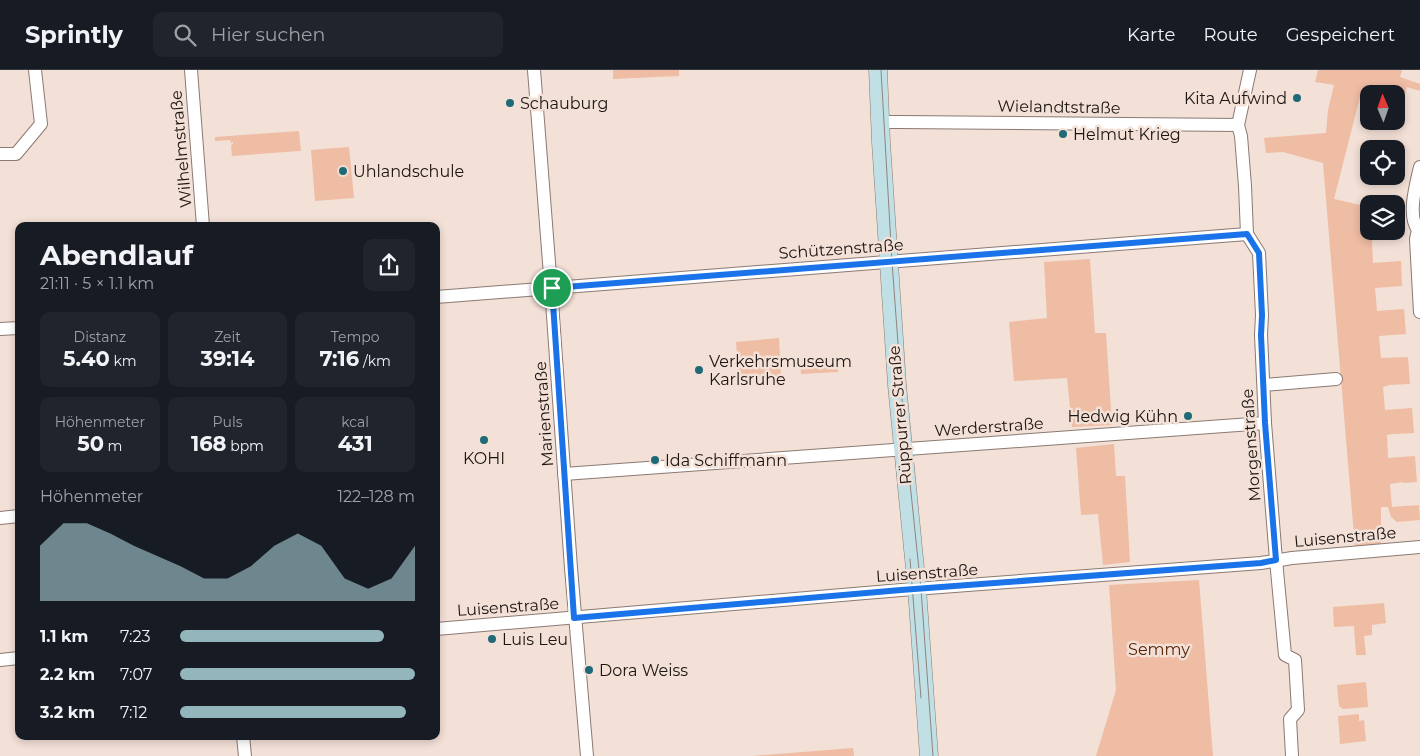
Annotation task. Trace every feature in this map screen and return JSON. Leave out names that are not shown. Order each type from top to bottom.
[{"type":"main road","name":"Rüppurrer Straße","points":[[877,71],[903,450],[917,589],[929,756]]},
{"type":"street","points":[[0,154],[16,154],[42,124],[34,70]]},
{"type":"street","name":"Wilhelmstraße","points":[[190,70],[203,222]]},
{"type":"street","name":"Marienstraße","points":[[534,70],[552,288],[574,618],[587,756]]},
{"type":"street","points":[[1238,126],[1250,70]]},
{"type":"street","name":"Wielandtstraße","points":[[880,122],[1238,126]]},
{"type":"street","name":"Morgenstraße","points":[[1238,126],[1241,136],[1247,234],[1259,253],[1265,423],[1286,655],[1295,660],[1298,710],[1290,719],[1292,756]]},
{"type":"street","points":[[1420,168],[1414,196],[1413,221],[1419,230],[1416,239],[1420,312]]},
{"type":"street","name":"Schützenstraße","points":[[440,297],[1247,234]]},
{"type":"street","points":[[0,329],[15,328]]},
{"type":"street","points":[[1264,384],[1336,379]]},
{"type":"street","name":"Werderstraße","points":[[564,474],[1265,423]]},
{"type":"street","points":[[0,518],[15,516]]},
{"type":"street","name":"Luisenstraße","points":[[440,629],[917,589],[1155,572],[1420,547]]},
{"type":"street","points":[[0,660],[15,658]]},
{"type":"street","points":[[243,740],[244,756]]},
{"type":"green space","points":[[613,70],[679,70],[679,76],[613,79]]},
{"type":"green space","points":[[1318,70],[1402,70],[1400,77],[1420,84],[1420,91],[1407,87],[1405,94],[1405,85],[1360,85],[1360,97],[1334,199],[1360,205],[1360,240],[1372,240],[1373,263],[1401,261],[1402,286],[1375,288],[1377,311],[1404,309],[1406,334],[1379,336],[1381,358],[1408,357],[1410,384],[1383,387],[1385,410],[1412,408],[1414,433],[1387,435],[1388,458],[1415,456],[1417,482],[1390,484],[1392,507],[1419,505],[1420,520],[1397,522],[1391,517],[1388,507],[1381,507],[1381,544],[1355,547],[1323,163],[1283,152],[1266,153],[1264,138],[1326,133],[1328,110],[1334,85],[1315,82]]},
{"type":"green space","points":[[299,131],[301,151],[232,156],[231,145],[233,142],[231,143],[230,140],[215,141],[215,137]]},
{"type":"green space","points":[[349,147],[354,198],[315,201],[311,150]]},
{"type":"green space","points":[[1090,259],[1095,333],[1106,333],[1112,425],[1072,427],[1067,378],[1014,381],[1009,322],[1047,318],[1044,262]]},
{"type":"green space","points":[[779,338],[781,376],[739,379],[736,342]]},
{"type":"green space","points":[[837,357],[838,372],[801,374],[800,359]]},
{"type":"green space","points":[[1114,444],[1116,476],[1125,476],[1130,562],[1103,565],[1098,514],[1081,515],[1076,448]]},
{"type":"green space","name":"Semmy","points":[[1199,580],[1213,756],[1096,756],[1116,690],[1109,585]]},
{"type":"green space","points":[[1384,603],[1386,623],[1372,625],[1372,635],[1364,636],[1366,655],[1356,655],[1354,626],[1334,627],[1333,607]]},
{"type":"green space","points":[[1366,682],[1368,707],[1343,709],[1339,706],[1337,685]]},
{"type":"green space","points":[[1359,714],[1359,721],[1364,720],[1366,741],[1340,744],[1338,716]]},
{"type":"green space","points":[[853,748],[854,756],[751,756]]},
{"type":"tram line","points":[[881,70],[904,425],[921,589],[933,756]]},
{"type":"tram line","points":[[910,559],[921,698]]},
{"type":"place","name":"Kita Aufwind","points":[[1297,98]]},
{"type":"place","name":"Schauburg","points":[[510,103]]},
{"type":"place","name":"Helmut Krieg","points":[[1063,134]]},
{"type":"place","name":"Uhlandschule","points":[[343,171]]},
{"type":"place","name":"Verkehrsmuseum Karlsruhe","points":[[699,370]]},
{"type":"place","name":"Hedwig Kühn","points":[[1188,416]]},
{"type":"place","name":"KOHI","points":[[484,440]]},
{"type":"place","name":"Ida Schiffmann","points":[[655,460]]},
{"type":"place","name":"Luis Leu","points":[[492,639]]},
{"type":"place","name":"Dora Weiss","points":[[589,670]]},
{"type":"route","points":[[1247,234],[1259,253],[1265,423],[1276,560],[1261,563],[1120,575],[901,590],[574,618],[552,288],[1247,234]]}]
